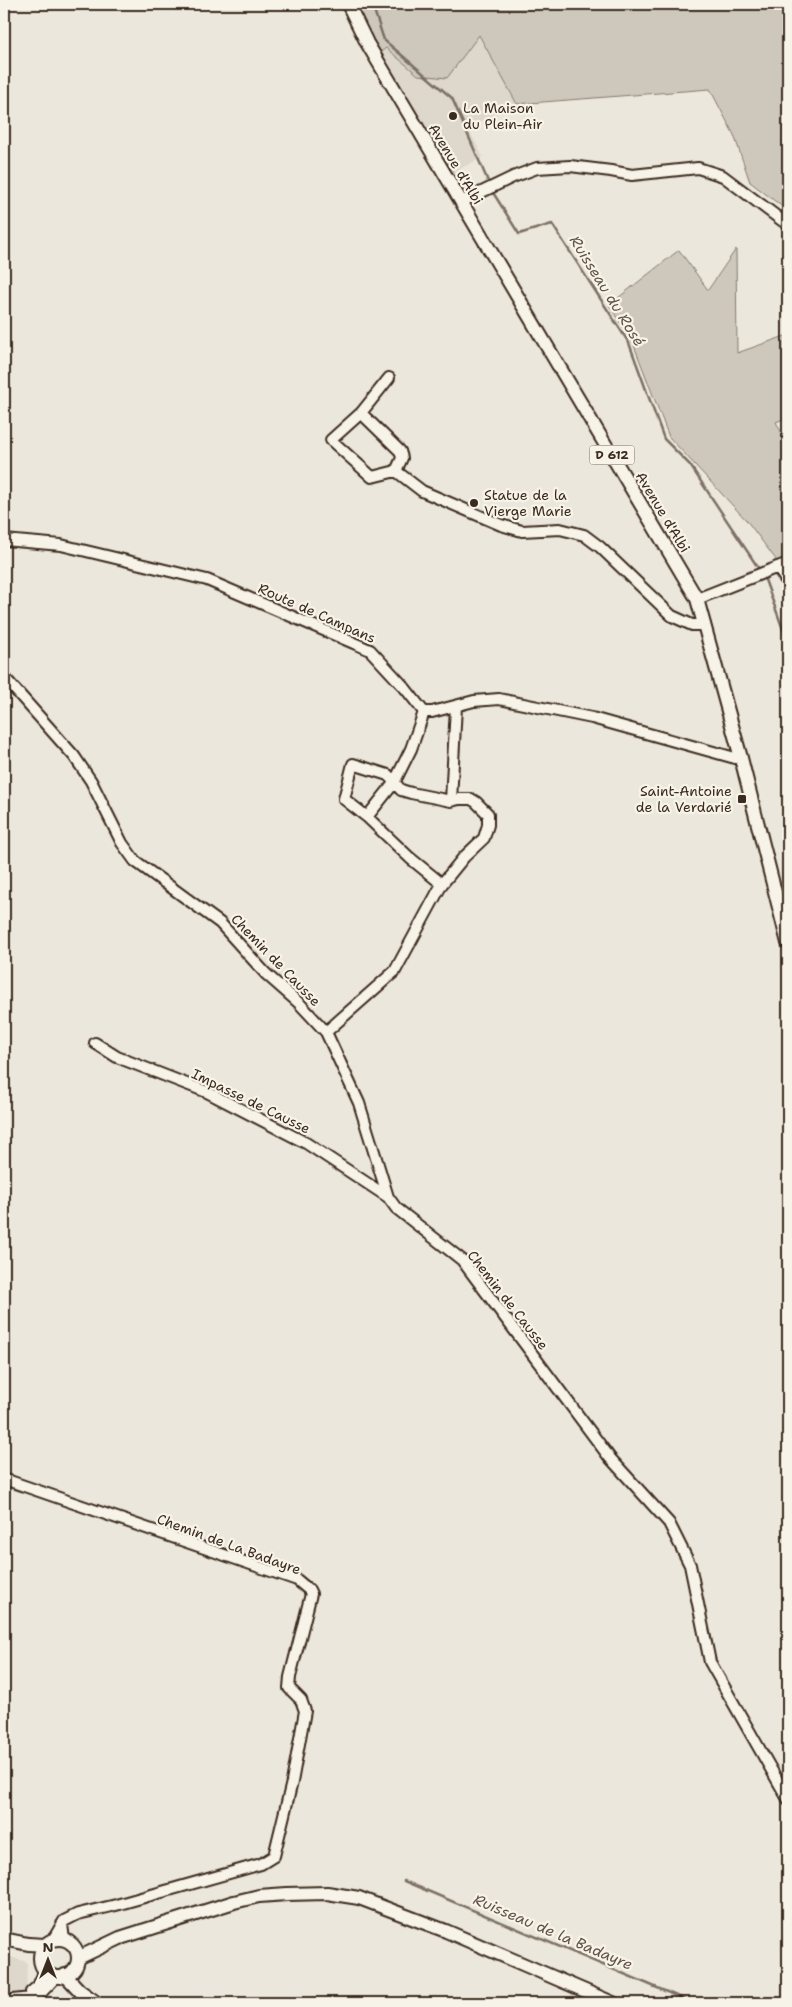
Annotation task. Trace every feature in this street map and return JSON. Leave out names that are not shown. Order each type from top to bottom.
[{"type":"main road","name":"Avenue d'Albi","points":[[348,4],[366,43],[697,599],[741,758],[788,943]]},
{"type":"main road","points":[[4,1940],[28,1944],[58,1942],[95,1943],[120,1938],[259,1896],[327,1893],[358,1898],[446,1930],[613,2003]]},
{"type":"main road","points":[[61,1976],[76,1962],[120,1938]]},
{"type":"main road","points":[[4,1940],[26,1950],[94,2000]]},
{"type":"main road","points":[[43,1964],[42,1949],[58,1942],[75,1948],[76,1962],[94,2000]]},
{"type":"street","points":[[461,202],[537,168],[570,166],[611,170],[632,175],[698,168],[723,176],[788,225]]},
{"type":"street","points":[[389,378],[361,413],[331,440],[372,477],[396,471]]},
{"type":"street","points":[[361,413],[400,451],[402,458],[396,471]]},
{"type":"street","points":[[396,471],[422,491],[501,526],[522,531],[560,529],[584,535],[600,547],[672,616],[692,625],[705,625]]},
{"type":"street","name":"Route de Campans","points":[[4,540],[61,545],[207,580],[370,650],[424,712]]},
{"type":"street","points":[[697,599],[788,563]]},
{"type":"street","points":[[776,567],[788,583]]},
{"type":"street","name":"Chemin de Causse","points":[[4,677],[74,756],[91,782],[122,842],[136,861],[220,923],[266,974],[299,1003],[326,1032],[359,1103],[388,1197],[396,1208],[462,1260],[610,1458],[669,1523],[690,1565],[710,1662],[788,1799]]},
{"type":"street","points":[[367,817],[394,783],[411,749],[424,712],[432,712],[474,702],[499,699],[592,718],[735,758],[741,758]]},
{"type":"street","points":[[451,801],[456,706]]},
{"type":"street","points":[[326,1032],[395,971],[442,884],[464,857],[484,838],[488,825],[488,814],[471,799],[463,798],[451,801],[401,790],[388,775],[353,764],[344,799],[442,884]]},
{"type":"street","name":"Impasse de Causse","points":[[95,1043],[118,1057],[207,1092],[306,1142],[388,1197]]},
{"type":"street","name":"Chemin de La Badayre","points":[[4,1479],[296,1580],[309,1590],[311,1594],[290,1677],[289,1688],[301,1700],[305,1711],[292,1782],[274,1856],[261,1864],[78,1914],[64,1921],[58,1942]]},
{"type":"street","points":[[23,1999],[38,1986],[43,1964]]},
{"type":"street","points":[[4,2001],[39,1995],[61,1976]]},
{"type":"shaded area","points":[[357,4],[788,4],[788,211],[750,182],[734,135],[710,89],[517,104],[479,35],[447,78],[418,75],[386,48],[378,54]]},
{"type":"shaded area","name":"La Maison du Plein-Air","points":[[479,35],[517,104],[468,128],[483,157],[448,175],[378,54],[386,48],[418,75]]},
{"type":"shaded area","points":[[736,249],[737,353],[788,335],[788,417],[776,422],[788,445],[788,557],[777,561],[747,521],[669,437],[633,343],[609,305],[679,250],[708,290]]},
{"type":"shaded area","points":[[4,1955],[27,1962],[26,2003],[4,2003]]},
{"type":"waterway","name":"Ruisseau du Rosé","points":[[372,4],[384,40],[452,98],[490,186]]},
{"type":"waterway","name":"Ruisseau du Rosé","points":[[492,191],[519,234],[552,224],[629,343],[664,439],[690,465],[761,572]]},
{"type":"waterway","name":"Ruisseau du Rosé","points":[[764,577],[788,643]]},
{"type":"waterway","name":"Ruisseau de la Badayre","points":[[404,1881],[693,2003]]},
{"type":"place","name":"La Maison du Plein-Air","points":[[453,116]]},
{"type":"place","name":"Statue de la Vierge Marie","points":[[474,503]]},
{"type":"place","name":"Saint-Antoine de la Verdarié","points":[[742,799]]}]
